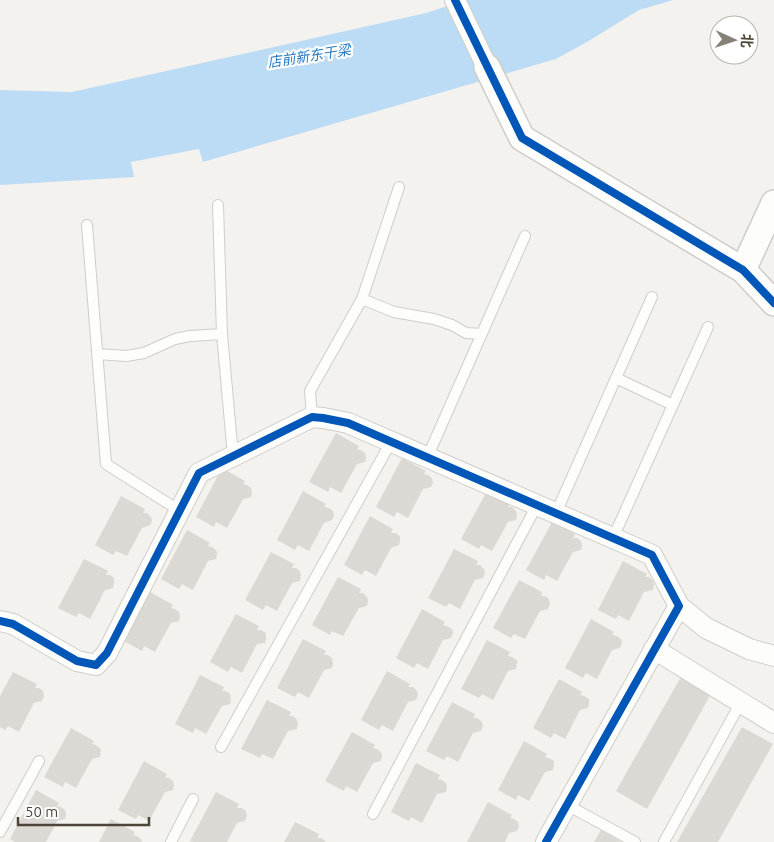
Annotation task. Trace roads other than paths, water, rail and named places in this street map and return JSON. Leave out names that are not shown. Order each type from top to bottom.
[{"type":"street","points":[[454,0],[522,138],[744,270],[774,303]]},
{"type":"street","points":[[744,270],[774,203]]},
{"type":"street","points":[[0,621],[13,624],[77,662],[96,665],[107,653],[199,473],[312,418],[323,418],[348,423],[652,555],[678,606],[706,628],[749,649],[774,656]]},
{"type":"street","points":[[546,842],[678,606]]},
{"type":"street","points":[[654,649],[774,723]]},
{"type":"lane","points":[[312,418],[310,392],[362,299],[399,187]]},
{"type":"lane","points":[[218,205],[222,334],[233,456]]},
{"type":"lane","points":[[87,225],[106,464],[180,511]]},
{"type":"lane","points":[[428,458],[525,236]]},
{"type":"lane","points":[[556,513],[652,297]]},
{"type":"lane","points":[[362,299],[394,312],[434,319],[452,325],[466,333],[482,334]]},
{"type":"lane","points":[[613,538],[708,327]]},
{"type":"lane","points":[[98,354],[126,356],[144,353],[176,339],[222,334]]},
{"type":"lane","points":[[616,378],[673,405]]},
{"type":"lane","points":[[221,747],[391,442]]},
{"type":"lane","points":[[372,814],[537,505]]},
{"type":"lane","points":[[664,842],[740,702]]},
{"type":"lane","points":[[0,832],[39,760]]},
{"type":"lane","points":[[171,842],[194,799]]},
{"type":"lane","points":[[567,805],[635,842]]},
{"type":"water","name":"店前新东干梁","points":[[466,0],[673,0],[639,10],[556,59],[203,162],[199,149],[131,162],[134,177],[0,185],[0,90],[72,92],[426,13]]}]
